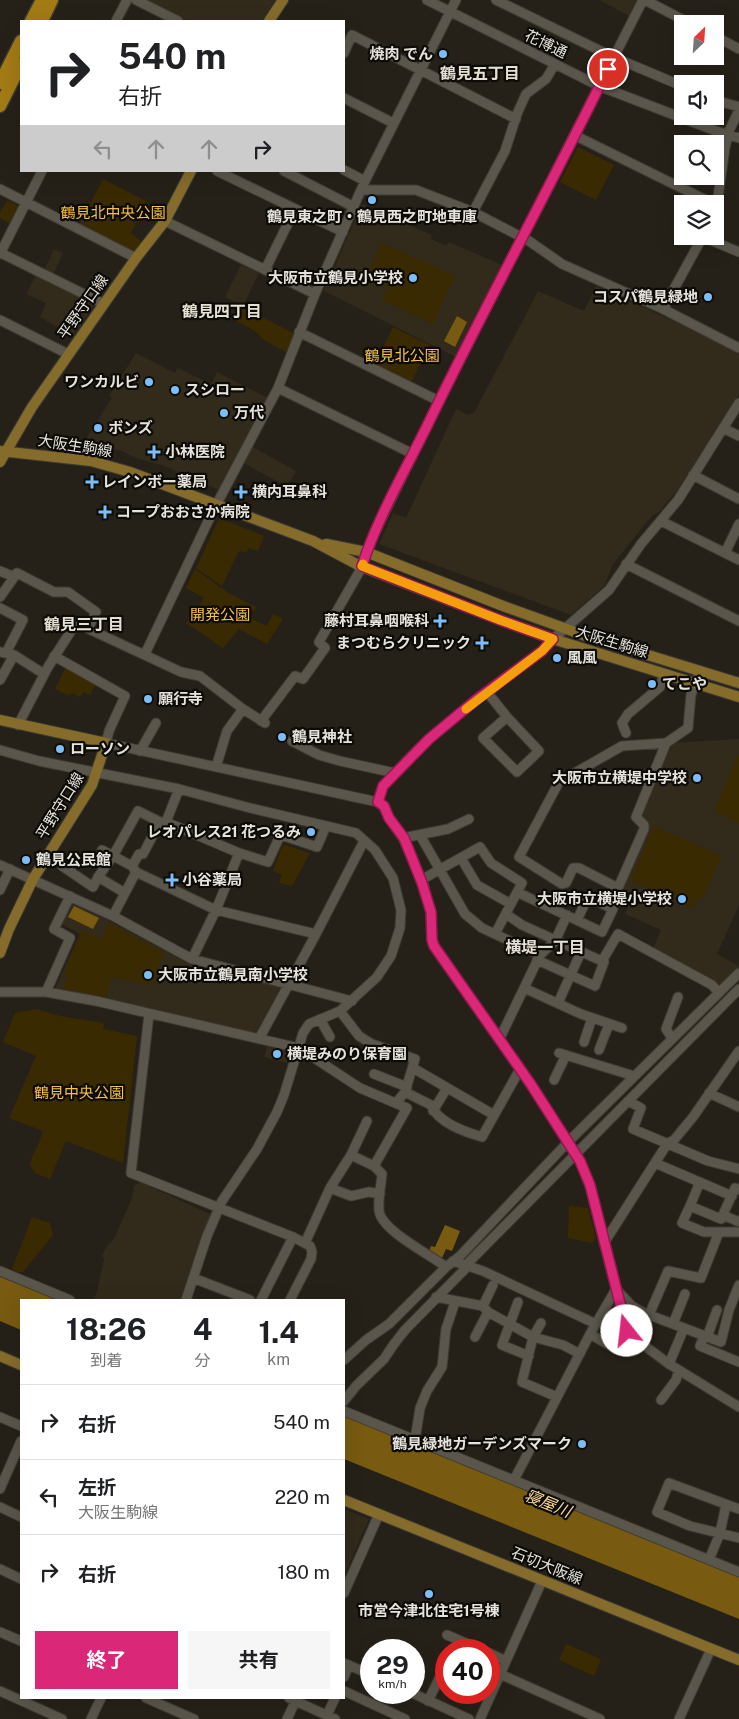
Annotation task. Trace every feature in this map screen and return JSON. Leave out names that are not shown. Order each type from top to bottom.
[{"type":"highway","points":[[32,20],[42,0]]},
{"type":"highway","points":[[42,20],[52,0]]},
{"type":"highway","points":[[0,106],[20,45]]},
{"type":"highway","points":[[0,83],[14,68]]},
{"type":"main road","points":[[270,20],[283,0]]},
{"type":"main road","name":"平野守口線","points":[[0,462],[3,451],[68,354],[136,258],[165,221],[190,172]]},
{"type":"main road","name":"大阪生駒線","points":[[3,451],[91,461],[112,466],[313,541],[362,566],[500,620],[553,639],[739,697]]},
{"type":"main road","name":"大阪生駒線","points":[[313,541],[366,552],[503,606],[566,628],[739,682]]},
{"type":"main road","points":[[0,720],[106,744]]},
{"type":"main road","name":"平野守口線","points":[[0,953],[4,927],[62,831],[87,796],[98,772],[106,744]]},
{"type":"main road","points":[[0,1356],[20,1365]]},
{"type":"main road","name":"石切大阪線","points":[[345,1500],[739,1660]]},
{"type":"street","points":[[117,20],[127,0]]},
{"type":"street","points":[[136,0],[176,20]]},
{"type":"street","name":"花博通","points":[[428,0],[599,86],[739,138]]},
{"type":"street","points":[[145,654],[217,504],[278,388],[315,294],[364,185],[393,123],[456,0]]},
{"type":"street","name":"花博通","points":[[496,0],[614,58],[674,83]]},
{"type":"street","points":[[18,725],[54,656],[76,623],[181,672],[200,676],[263,722],[296,676],[304,679],[325,648],[319,642],[362,566],[366,552],[439,401],[644,0],[674,16]]},
{"type":"street","points":[[345,52],[352,35],[516,119]]},
{"type":"street","points":[[724,41],[739,49]]},
{"type":"street","points":[[473,212],[506,151],[526,94],[546,79],[555,64]]},
{"type":"street","points":[[345,99],[393,123]]},
{"type":"street","points":[[718,195],[724,148],[739,109],[724,103]]},
{"type":"street","points":[[574,135],[695,195]]},
{"type":"street","points":[[345,171],[364,185],[416,190],[473,212],[522,237],[562,264],[663,309],[739,348]]},
{"type":"street","points":[[41,172],[0,253],[104,304]]},
{"type":"street","points":[[219,172],[343,232]]},
{"type":"street","points":[[286,172],[354,207]]},
{"type":"street","points":[[0,189],[136,258]]},
{"type":"street","points":[[265,270],[295,209]]},
{"type":"street","points":[[165,221],[315,294]]},
{"type":"street","points":[[663,309],[698,245]]},
{"type":"street","points":[[723,245],[739,252]]},
{"type":"street","points":[[0,320],[68,354]]},
{"type":"street","points":[[300,332],[439,401]]},
{"type":"street","points":[[278,388],[413,454]]},
{"type":"street","points":[[378,802],[383,786],[429,739],[542,651],[609,590],[626,564],[678,500],[739,402]]},
{"type":"street","points":[[723,428],[739,436]]},
{"type":"street","points":[[692,475],[739,499]]},
{"type":"street","points":[[661,521],[739,560]]},
{"type":"street","points":[[725,553],[739,524]]},
{"type":"street","points":[[626,564],[739,621]]},
{"type":"street","points":[[0,571],[12,576],[17,573]]},
{"type":"street","points":[[17,573],[54,592],[68,592],[96,612],[88,629]]},
{"type":"street","points":[[0,597],[17,573]]},
{"type":"street","points":[[0,608],[24,620],[6,653],[0,680]]},
{"type":"street","points":[[6,653],[44,674]]},
{"type":"street","points":[[54,656],[125,696],[109,731],[106,744],[378,802],[384,806],[389,818],[404,838],[421,880],[431,912],[434,946],[576,1153],[590,1185],[616,1289],[630,1334],[668,1364],[739,1407]]},
{"type":"street","points":[[666,743],[636,817],[644,824],[644,829],[618,888],[579,868],[573,868],[566,883],[562,884],[519,858],[559,782],[622,746],[666,743],[688,728],[692,695],[700,671]]},
{"type":"street","points":[[626,733],[622,723],[628,714],[660,687],[664,674]]},
{"type":"street","points":[[487,692],[506,717],[539,751],[517,772],[483,738],[506,717]]},
{"type":"street","points":[[216,767],[227,731],[243,709]]},
{"type":"street","points":[[140,751],[156,723]]},
{"type":"street","points":[[292,741],[319,755],[340,762],[395,773]]},
{"type":"street","points":[[0,750],[40,761],[180,790],[356,833],[375,850],[393,878],[401,910],[400,928],[396,944],[377,978],[340,1011],[309,1024],[303,1033],[284,1095],[270,1127],[219,1208],[206,1236],[186,1299]]},
{"type":"street","points":[[113,916],[125,892],[139,854],[143,854],[164,822],[180,790]]},
{"type":"street","points":[[62,866],[93,887],[138,811],[238,853],[268,862],[279,838],[284,836],[317,848],[326,826]]},
{"type":"street","points":[[404,838],[448,829],[469,819]]},
{"type":"street","points":[[420,835],[465,914],[482,928],[571,976],[595,986],[604,962],[602,961],[618,934],[712,985],[719,993]]},
{"type":"street","points":[[258,1039],[289,985],[364,841]]},
{"type":"street","points":[[421,880],[480,848],[491,863],[522,883],[496,934]]},
{"type":"street","points":[[102,850],[134,869],[216,910],[316,934]]},
{"type":"street","points":[[192,959],[216,910],[238,853]]},
{"type":"street","points":[[461,858],[477,885],[511,904]]},
{"type":"street","points":[[0,866],[113,916],[192,959],[352,1001]]},
{"type":"street","points":[[0,890],[10,869]]},
{"type":"street","points":[[98,877],[125,892]]},
{"type":"street","points":[[517,892],[577,920]]},
{"type":"street","points":[[46,992],[70,938],[54,929],[70,896]]},
{"type":"street","points":[[506,914],[522,925],[602,961]]},
{"type":"street","points":[[499,1040],[538,958],[555,941],[567,915]]},
{"type":"street","points":[[558,1003],[581,952]]},
{"type":"street","points":[[345,1359],[366,1340],[389,1324],[450,1264],[568,1141],[739,973]]},
{"type":"street","points":[[345,1400],[356,1386],[384,1359],[399,1337],[469,1262],[738,990],[730,983]]},
{"type":"street","points":[[524,988],[592,1018],[622,1028]]},
{"type":"street","points":[[0,992],[46,992],[96,1001],[299,1048],[360,1088],[407,1108],[374,1166]]},
{"type":"street","points":[[672,1038],[666,1029],[678,997]]},
{"type":"street","points":[[340,1011],[360,1036],[372,1044],[415,1059],[406,1089],[396,1103]]},
{"type":"street","points":[[149,1014],[130,1173],[305,1244],[311,1249],[311,1259],[291,1299]]},
{"type":"street","points":[[584,1042],[592,1018]]},
{"type":"street","points":[[320,1019],[330,1037]]},
{"type":"street","points":[[599,1050],[609,1024]]},
{"type":"street","points":[[604,1242],[667,1144],[680,1133],[739,1051]]},
{"type":"street","points":[[554,1080],[562,1054],[634,1076]]},
{"type":"street","points":[[413,1068],[494,1115]]},
{"type":"street","points":[[374,1074],[406,1089],[431,1105],[433,1111],[453,1127],[482,1137],[520,1069]]},
{"type":"street","points":[[433,1111],[447,1088]]},
{"type":"street","points":[[709,1093],[739,1107]]},
{"type":"street","points":[[628,1101],[641,1108],[633,1128],[708,1161],[739,1169]]},
{"type":"street","points":[[305,1244],[330,1188],[351,1155],[367,1121]]},
{"type":"street","points":[[351,1155],[374,1166],[382,1174],[379,1211],[384,1220],[409,1244],[450,1264],[467,1266],[483,1271],[596,1324]]},
{"type":"street","points":[[656,1162],[700,1182],[736,1193],[722,1219],[690,1206]]},
{"type":"street","points":[[700,1182],[682,1223],[704,1232],[739,1232]]},
{"type":"street","points":[[330,1188],[351,1196],[370,1192],[380,1194]]},
{"type":"street","points":[[723,1215],[739,1222]]},
{"type":"street","points":[[649,1315],[668,1271],[701,1278],[719,1232]]},
{"type":"street","points":[[261,1299],[293,1238]]},
{"type":"street","points":[[0,1271],[68,1299]]},
{"type":"street","points":[[193,1278],[247,1299]]},
{"type":"street","points":[[616,1289],[632,1306],[649,1315],[721,1342],[739,1285]]},
{"type":"street","points":[[475,1337],[493,1286]]},
{"type":"street","points":[[514,1480],[590,1334],[616,1289]]},
{"type":"street","points":[[673,1324],[685,1294]]},
{"type":"street","points":[[436,1297],[485,1309],[534,1337],[563,1345],[580,1354]]},
{"type":"street","points":[[415,1440],[420,1408],[426,1391],[442,1367],[446,1329],[456,1302]]},
{"type":"street","points":[[518,1302],[502,1345],[529,1356]]},
{"type":"street","points":[[717,1310],[700,1346],[739,1362]]},
{"type":"street","points":[[541,1323],[534,1337],[522,1382],[557,1397]]},
{"type":"street","points":[[668,1364],[684,1328]]},
{"type":"street","points":[[590,1334],[621,1350],[630,1334]]},
{"type":"street","points":[[661,1400],[676,1380],[679,1370]]},
{"type":"street","points":[[345,1411],[739,1572]]},
{"type":"street","points":[[0,1417],[20,1426]]},
{"type":"street","points":[[0,1489],[20,1443]]},
{"type":"street","points":[[739,1509],[670,1483],[657,1512],[690,1526],[739,1538]]},
{"type":"street","points":[[709,1560],[720,1532],[726,1505]]},
{"type":"street","points":[[0,1507],[20,1517]]},
{"type":"street","points":[[345,1591],[379,1514]]},
{"type":"street","points":[[0,1569],[20,1579]]},
{"type":"street","points":[[542,1581],[500,1674],[600,1719]]},
{"type":"street","points":[[0,1632],[20,1642]]},
{"type":"street","points":[[447,1635],[456,1639]]},
{"type":"street","points":[[679,1719],[711,1649]]},
{"type":"street","points":[[500,1658],[506,1661]]},
{"type":"street","points":[[347,1664],[360,1670]]},
{"type":"street","points":[[428,1701],[435,1687]]},
{"type":"street","points":[[0,1691],[62,1719]]},
{"type":"street","points":[[345,1691],[405,1719]]},
{"type":"street","points":[[91,1719],[101,1699]]},
{"type":"street","points":[[148,1699],[194,1719]]},
{"type":"street","points":[[287,1719],[294,1699]]},
{"type":"street","points":[[296,1699],[336,1719]]},
{"type":"street","points":[[327,1715],[334,1699]]},
{"type":"street","points":[[425,1700],[469,1719]]},
{"type":"street","points":[[480,1719],[486,1704]]},
{"type":"shaded area","points":[[146,0],[275,0],[263,20],[186,20]]},
{"type":"shaded area","points":[[599,0],[637,0],[629,16]]},
{"type":"shaded area","name":"大阪市立鶴見小学校","points":[[362,204],[432,235],[431,239],[446,246],[449,242],[502,265],[456,357],[324,291]]},
{"type":"shaded area","points":[[54,249],[63,253],[53,275],[44,270]]},
{"type":"shaded area","points":[[241,265],[259,273],[243,306],[225,297]]},
{"type":"shaded area","points":[[36,275],[91,302],[93,307],[73,336],[40,317],[46,303],[26,294]]},
{"type":"shaded area","points":[[596,286],[726,345],[739,353],[739,394],[678,489],[660,511],[651,517],[613,564],[604,586],[571,615],[379,544],[393,513],[406,518],[456,409],[468,415],[474,413],[538,291],[584,311]]},
{"type":"shaded area","points":[[136,353],[175,373],[178,368],[211,384],[217,372],[268,398],[221,491],[165,466],[139,459],[119,450],[82,445],[112,398],[109,396]]},
{"type":"shaded area","points":[[251,446],[296,471],[287,487],[242,462]]},
{"type":"shaded area","name":"大阪市立横堤小学校","points":[[739,739],[739,905],[717,954],[739,966],[719,986],[653,948],[661,930],[625,914],[630,903],[619,894],[647,830],[641,814],[671,743]]},
{"type":"shaded area","name":"大阪市立鶴見南小学校","points":[[71,901],[190,964],[281,986],[256,1033],[55,989],[80,934],[60,923]]},
{"type":"shaded area","name":"横堤みのり保育園","points":[[267,1046],[290,1051],[287,1063],[264,1057]]},
{"type":"shaded area","points":[[140,1182],[212,1215],[184,1299],[93,1299],[104,1259],[102,1255],[114,1239],[132,1198],[134,1186]]},
{"type":"shaded area","points":[[345,1509],[369,1519],[345,1574]]},
{"type":"green space","points":[[578,147],[614,165],[596,200],[560,182]]},
{"type":"green space","name":"鶴見北中央公園","points":[[103,179],[146,201],[131,233],[142,242],[135,250],[131,250],[79,225]]},
{"type":"green space","points":[[7,200],[18,206],[9,223],[0,218],[0,213]]},
{"type":"green space","points":[[382,243],[455,276],[433,324],[382,300],[388,286],[367,276]]},
{"type":"green space","points":[[232,302],[295,334],[286,352],[264,340],[255,331],[235,320],[240,309],[231,305]]},
{"type":"green space","name":"鶴見北公園","points":[[393,327],[430,345],[410,385],[374,367]]},
{"type":"green space","points":[[222,519],[264,536],[258,551],[248,548],[247,552],[239,551],[222,586],[196,568],[218,521]]},
{"type":"green space","name":"開発公園","points":[[195,569],[227,592],[256,607],[254,611],[249,609],[245,616],[267,626],[273,614],[283,619],[267,644],[239,629],[223,648],[186,623],[204,598],[186,588]]},
{"type":"green space","points":[[66,667],[96,683],[90,695],[83,692],[80,697],[71,693],[69,696],[55,689]]},
{"type":"green space","points":[[739,753],[739,823],[714,811]]},
{"type":"green space","points":[[654,826],[722,856],[703,898],[699,897],[694,909],[630,880]]},
{"type":"green space","points":[[285,845],[310,853],[292,886],[279,883],[282,875],[273,871],[282,846]]},
{"type":"green space","points":[[109,923],[164,953],[152,986],[111,977],[107,997],[63,989],[68,976],[64,974],[82,930],[101,939]]},
{"type":"green space","name":"鶴見中央公園","points":[[36,1009],[60,1016],[104,1023],[103,1029],[137,1036],[123,1163],[66,1141],[50,1179],[35,1173],[30,1165],[43,1131],[9,1118],[36,1056],[3,1042],[15,1013]]},
{"type":"green space","points":[[569,1206],[588,1208],[596,1238],[592,1243],[568,1238]]},
{"type":"green space","points":[[32,1217],[50,1223],[53,1235],[23,1272],[18,1272],[12,1269]]},
{"type":"green space","points":[[566,1644],[601,1659],[594,1676],[559,1660]]},
{"type":"water","points":[[457,316],[467,322],[455,347],[444,341]]},
{"type":"water","points":[[74,906],[99,918],[93,929],[68,917]]},
{"type":"water","points":[[445,1225],[460,1231],[452,1251],[446,1249],[442,1258],[429,1252],[431,1246],[435,1247]]},
{"type":"water","points":[[0,1275],[58,1299],[20,1299],[20,1330],[0,1321]]},
{"type":"water","name":"寝屋川","points":[[345,1415],[739,1576],[739,1619],[345,1459]]},
{"type":"slow traffic","points":[[363,564],[362,566],[553,639],[542,651],[466,709]]},
{"type":"place","name":"焼肉 でん","points":[[443,54]]},
{"type":"place","name":"鶴見東之町・鶴見西之町地車庫","points":[[372,200]]},
{"type":"place","name":"大阪市立鶴見小学校","points":[[413,278]]},
{"type":"place","name":"コスパ鶴見緑地","points":[[708,297]]},
{"type":"place","name":"ワンカルビ","points":[[149,382]]},
{"type":"place","name":"スシロー","points":[[175,390]]},
{"type":"place","name":"万代","points":[[224,413]]},
{"type":"place","name":"ボンズ","points":[[98,428]]},
{"type":"place","name":"小林医院","points":[[154,452]]},
{"type":"place","name":"レインボー薬局","points":[[92,482]]},
{"type":"place","name":"横内耳鼻科","points":[[241,492]]},
{"type":"place","name":"コープおおさか病院","points":[[105,512]]},
{"type":"place","name":"藤村耳鼻咽喉科","points":[[440,621]]},
{"type":"place","name":"まつむらクリニック","points":[[482,643]]},
{"type":"place","name":"風風","points":[[557,658]]},
{"type":"place","name":"てこや","points":[[652,684]]},
{"type":"place","name":"願行寺","points":[[148,699]]},
{"type":"place","name":"鶴見神社","points":[[282,737]]},
{"type":"place","name":"ローソン","points":[[60,749]]},
{"type":"place","name":"大阪市立横堤中学校","points":[[697,778]]},
{"type":"place","name":"レオパレス21 花つるみ","points":[[311,832]]},
{"type":"place","name":"鶴見公民館","points":[[26,860]]},
{"type":"place","name":"小谷薬局","points":[[172,880]]},
{"type":"place","name":"大阪市立横堤小学校","points":[[682,899]]},
{"type":"place","name":"大阪市立鶴見南小学校","points":[[148,975]]},
{"type":"place","name":"横堤みのり保育園","points":[[277,1054]]},
{"type":"place","name":"鶴見緑地ガーデンズマーク","points":[[582,1444]]},
{"type":"place","name":"市営今津北住宅1号棟","points":[[429,1594]]},
{"type":"district","name":"鶴見五丁目","points":[[480,73]]},
{"type":"district","name":"鶴見四丁目","points":[[222,311]]},
{"type":"district","name":"鶴見三丁目","points":[[84,624]]},
{"type":"district","name":"横堤一丁目","points":[[545,947]]},
{"type":"route","points":[[608,69],[439,401],[366,552],[362,566],[553,639],[542,651],[477,699],[429,739],[383,786],[378,802],[384,806],[389,818],[404,838],[422,883],[431,912],[434,946],[530,1083],[580,1161],[590,1185],[627,1331]]}]
